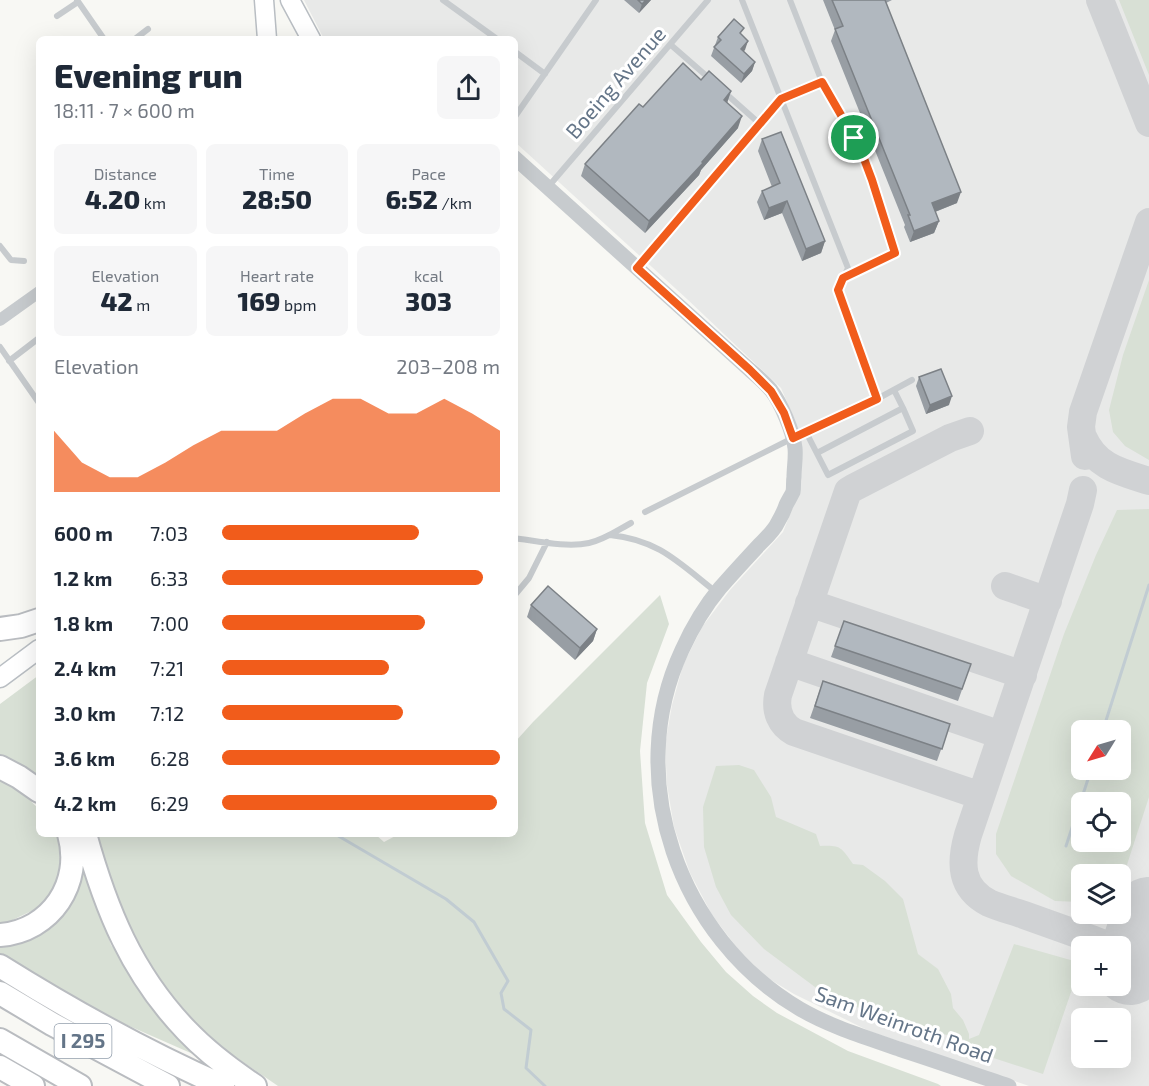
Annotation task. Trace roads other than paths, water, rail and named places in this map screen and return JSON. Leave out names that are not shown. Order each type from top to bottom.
[{"type":"highway","points":[[0,629],[36,621]]},
{"type":"highway","points":[[0,767],[36,789]]},
{"type":"highway","points":[[0,935],[19,932],[33,925],[46,916],[60,900],[71,871],[69,837]]},
{"type":"highway","points":[[86,837],[107,904],[126,948],[147,982],[187,1031],[218,1059],[255,1086]]},
{"type":"highway","points":[[0,966],[95,1023],[223,1086]]},
{"type":"highway","name":"I 295","points":[[0,993],[52,1024],[168,1086]]},
{"type":"highway","name":"I 295","points":[[0,1040],[80,1086]]},
{"type":"highway","points":[[0,1067],[33,1086]]},
{"type":"main road","points":[[264,0],[267,36]]},
{"type":"main road","points":[[290,0],[309,36]]},
{"type":"main road","points":[[0,678],[36,651]]},
{"type":"street","name":"Sam Weinroth Road","points":[[518,161],[750,370],[771,391],[799,435],[795,453],[793,492],[777,525],[716,593],[694,626],[681,652],[664,707],[658,760],[660,797],[678,866],[698,907],[719,938],[746,969],[800,1009],[837,1027],[1009,1086]]},
{"type":"street","points":[[0,320],[36,294]]},
{"type":"lane","points":[[443,0],[454,4],[493,36]]},
{"type":"lane","points":[[518,112],[596,0]]},
{"type":"lane","name":"Boeing Avenue","points":[[548,188],[708,0]]},
{"type":"lane","points":[[742,0],[848,268],[838,290],[877,399]]},
{"type":"lane","points":[[790,0],[822,82],[860,148],[895,253],[843,278]]},
{"type":"lane","points":[[57,16],[78,1],[102,36]]},
{"type":"lane","points":[[139,36],[148,29]]},
{"type":"lane","points":[[671,45],[759,124]]},
{"type":"lane","points":[[518,54],[545,74]]},
{"type":"lane","points":[[637,268],[781,99],[822,82]]},
{"type":"lane","points":[[0,246],[11,260],[24,261]]},
{"type":"lane","points":[[9,361],[36,340]]},
{"type":"lane","points":[[0,347],[36,399]]},
{"type":"lane","points":[[645,512],[912,380]]},
{"type":"lane","points":[[799,435],[817,453],[828,475],[912,431],[894,390]]},
{"type":"lane","points":[[817,453],[903,408]]},
{"type":"lane","points":[[518,538],[568,545],[589,543],[610,535],[631,523]]},
{"type":"lane","points":[[610,535],[638,540],[665,552],[716,593]]},
{"type":"lane","points":[[518,591],[529,578],[547,542]]},
{"type":"waterway","points":[[1106,720],[1149,585]]},
{"type":"waterway","points":[[1066,846],[1088,780]]},
{"type":"waterway","points":[[340,837],[446,899],[474,922],[508,981],[501,993],[504,1009],[531,1030],[526,1068],[545,1086]]}]
